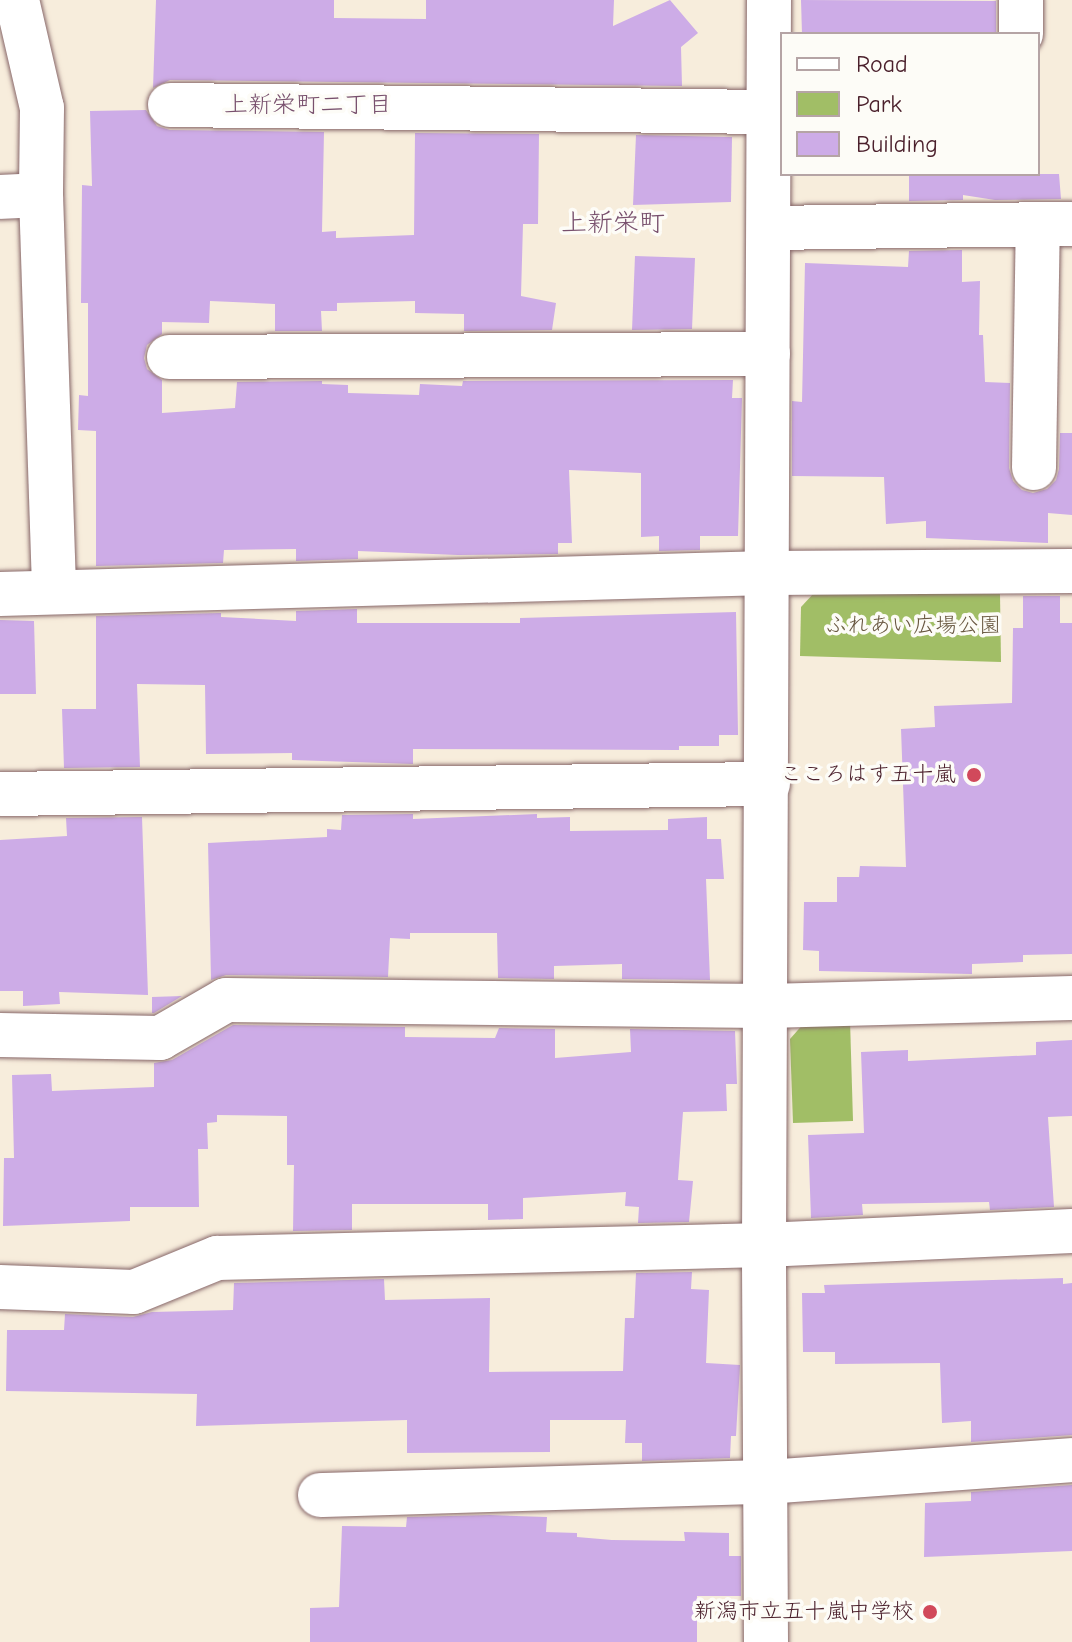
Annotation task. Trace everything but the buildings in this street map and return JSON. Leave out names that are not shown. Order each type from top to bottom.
[{"type":"street","points":[[17,0],[42,108],[20,196],[54,592]]},
{"type":"street","points":[[766,1642],[764,1245],[769,0]]},
{"type":"street","points":[[1021,0],[1021,32]]},
{"type":"street","points":[[170,105],[769,112]]},
{"type":"street","points":[[769,228],[1055,224],[1034,468]]},
{"type":"street","points":[[169,357],[768,354]]},
{"type":"street","points":[[0,594],[768,573],[1072,571]]},
{"type":"street","points":[[0,794],[768,784]]},
{"type":"street","points":[[0,1035],[160,1038],[226,1000],[767,1006],[1072,998]]},
{"type":"street","points":[[0,1287],[134,1292],[217,1258],[764,1245],[1072,1231]]},
{"type":"street","points":[[320,1495],[766,1482],[1072,1460]]},
{"type":"green space","name":"ふれあい広場公園","points":[[814,593],[1000,594],[1001,662],[800,656],[801,607]]},
{"type":"green space","points":[[850,1020],[853,1121],[793,1123],[790,1039],[805,1022]]},
{"type":"place","name":"こころはす五十嵐","points":[[974,775]]},
{"type":"place","name":"新潟市立五十嵐中学校","points":[[930,1612]]},
{"type":"district","name":"上新栄町二丁目","points":[[308,105]]},
{"type":"district","name":"上新栄町","points":[[613,224]]}]
